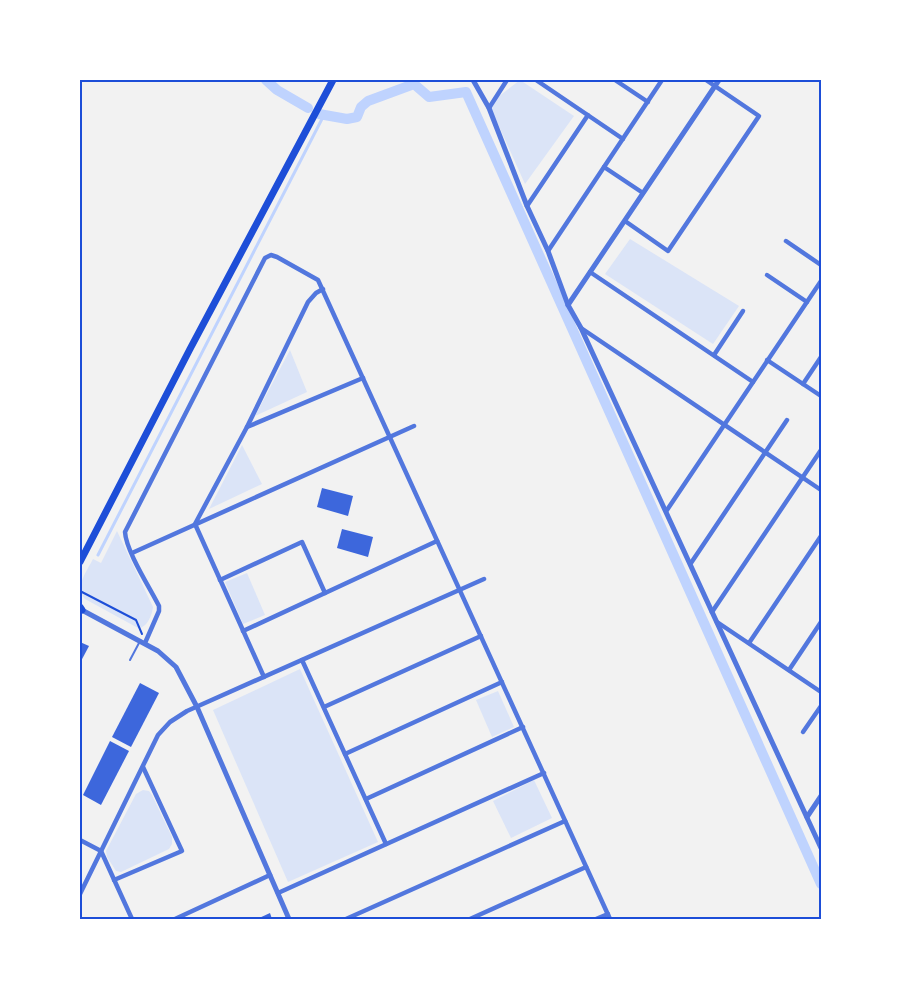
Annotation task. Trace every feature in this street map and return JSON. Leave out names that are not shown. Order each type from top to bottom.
[{"type":"main road","points":[[80,562],[332,80]]},
{"type":"street","points":[[473,80],[489,108],[527,206],[548,251],[568,305],[581,328],[667,510],[821,848]]},
{"type":"street","points":[[489,108],[508,80]]},
{"type":"street","points":[[536,80],[623,139]]},
{"type":"street","points":[[615,80],[648,102]]},
{"type":"street","points":[[548,251],[662,80]]},
{"type":"street","points":[[624,221],[668,251],[759,116],[706,80]]},
{"type":"street","points":[[568,305],[719,80]]},
{"type":"street","points":[[527,206],[588,115]]},
{"type":"street","points":[[604,166],[643,193]]},
{"type":"street","points":[[786,241],[821,265]]},
{"type":"street","points":[[143,642],[159,611],[159,606],[132,553],[125,532],[265,258],[277,257],[318,280],[610,919]]},
{"type":"street","points":[[590,272],[753,382]]},
{"type":"street","points":[[767,275],[807,302]]},
{"type":"street","points":[[667,510],[821,281]]},
{"type":"street","points":[[195,524],[247,427],[308,302],[316,293],[323,290]]},
{"type":"street","points":[[714,355],[743,312]]},
{"type":"street","points":[[581,328],[821,490]]},
{"type":"street","points":[[803,384],[821,357]]},
{"type":"street","points":[[768,360],[821,396]]},
{"type":"street","points":[[247,427],[363,378]]},
{"type":"street","points":[[690,563],[786,420]]},
{"type":"street","points":[[132,553],[414,426]]},
{"type":"street","points":[[712,612],[821,450]]},
{"type":"street","points":[[195,524],[264,677]]},
{"type":"street","points":[[749,643],[821,536]]},
{"type":"street","points":[[243,631],[438,541]]},
{"type":"street","points":[[220,580],[302,542],[325,593]]},
{"type":"street","points":[[80,894],[158,735],[163,728],[178,716],[484,579]]},
{"type":"street","points":[[80,609],[143,642],[171,661],[197,707],[289,919]]},
{"type":"street","points":[[717,622],[821,692]]},
{"type":"street","points":[[788,670],[821,622]]},
{"type":"street","points":[[324,707],[481,636]]},
{"type":"street","points":[[302,660],[386,844]]},
{"type":"street","points":[[345,754],[502,682]]},
{"type":"street","points":[[804,732],[821,706]]},
{"type":"street","points":[[366,799],[523,727]]},
{"type":"street","points":[[114,880],[182,851],[143,767]]},
{"type":"street","points":[[278,893],[544,773]]},
{"type":"street","points":[[807,817],[821,798]]},
{"type":"street","points":[[346,919],[565,820]]},
{"type":"street","points":[[80,840],[101,851],[132,919]]},
{"type":"street","points":[[470,919],[586,867]]},
{"type":"street","points":[[175,919],[270,875]]},
{"type":"street","points":[[596,919],[608,914]]},
{"type":"lane","points":[[130,660],[143,642]]},
{"type":"path","points":[[80,591],[136,620],[143,642]]},
{"type":"shaded area","points":[[520,80],[574,116],[525,184],[489,104]]},
{"type":"shaded area","points":[[630,239],[739,306],[713,344],[605,274]]},
{"type":"shaded area","points":[[290,350],[307,392],[255,416]]},
{"type":"shaded area","points":[[242,445],[262,484],[209,509]]},
{"type":"shaded area","points":[[117,531],[153,607],[152,614],[144,626],[138,628],[85,599],[82,594],[81,584],[93,559],[101,563]]},
{"type":"shaded area","points":[[247,573],[265,615],[243,624],[225,582]]},
{"type":"shaded area","points":[[300,669],[378,842],[288,882],[213,710]]},
{"type":"shaded area","points":[[498,691],[514,727],[492,737],[476,700]]},
{"type":"shaded area","points":[[534,780],[552,818],[511,838],[493,801]]},
{"type":"shaded area","points":[[143,790],[149,791],[152,795],[172,837],[172,844],[169,849],[121,872],[116,871],[107,857],[106,851],[136,794]]},
{"type":"building","points":[[322,488],[353,496],[348,516],[317,507]]},
{"type":"building","points":[[342,529],[373,537],[368,557],[337,548]]},
{"type":"building","points":[[80,642],[89,646],[80,663]]},
{"type":"building","points":[[140,683],[159,693],[131,747],[112,737]]},
{"type":"building","points":[[110,741],[129,751],[101,805],[83,795]]},
{"type":"building","points":[[270,913],[272,919],[257,919]]},
{"type":"waterway","points":[[266,80],[277,90],[308,108]]},
{"type":"waterway","points":[[319,114],[347,119],[357,117],[361,107],[368,101],[414,84],[429,97],[466,92],[821,884]]},
{"type":"waterway","points":[[98,555],[324,115]]}]
